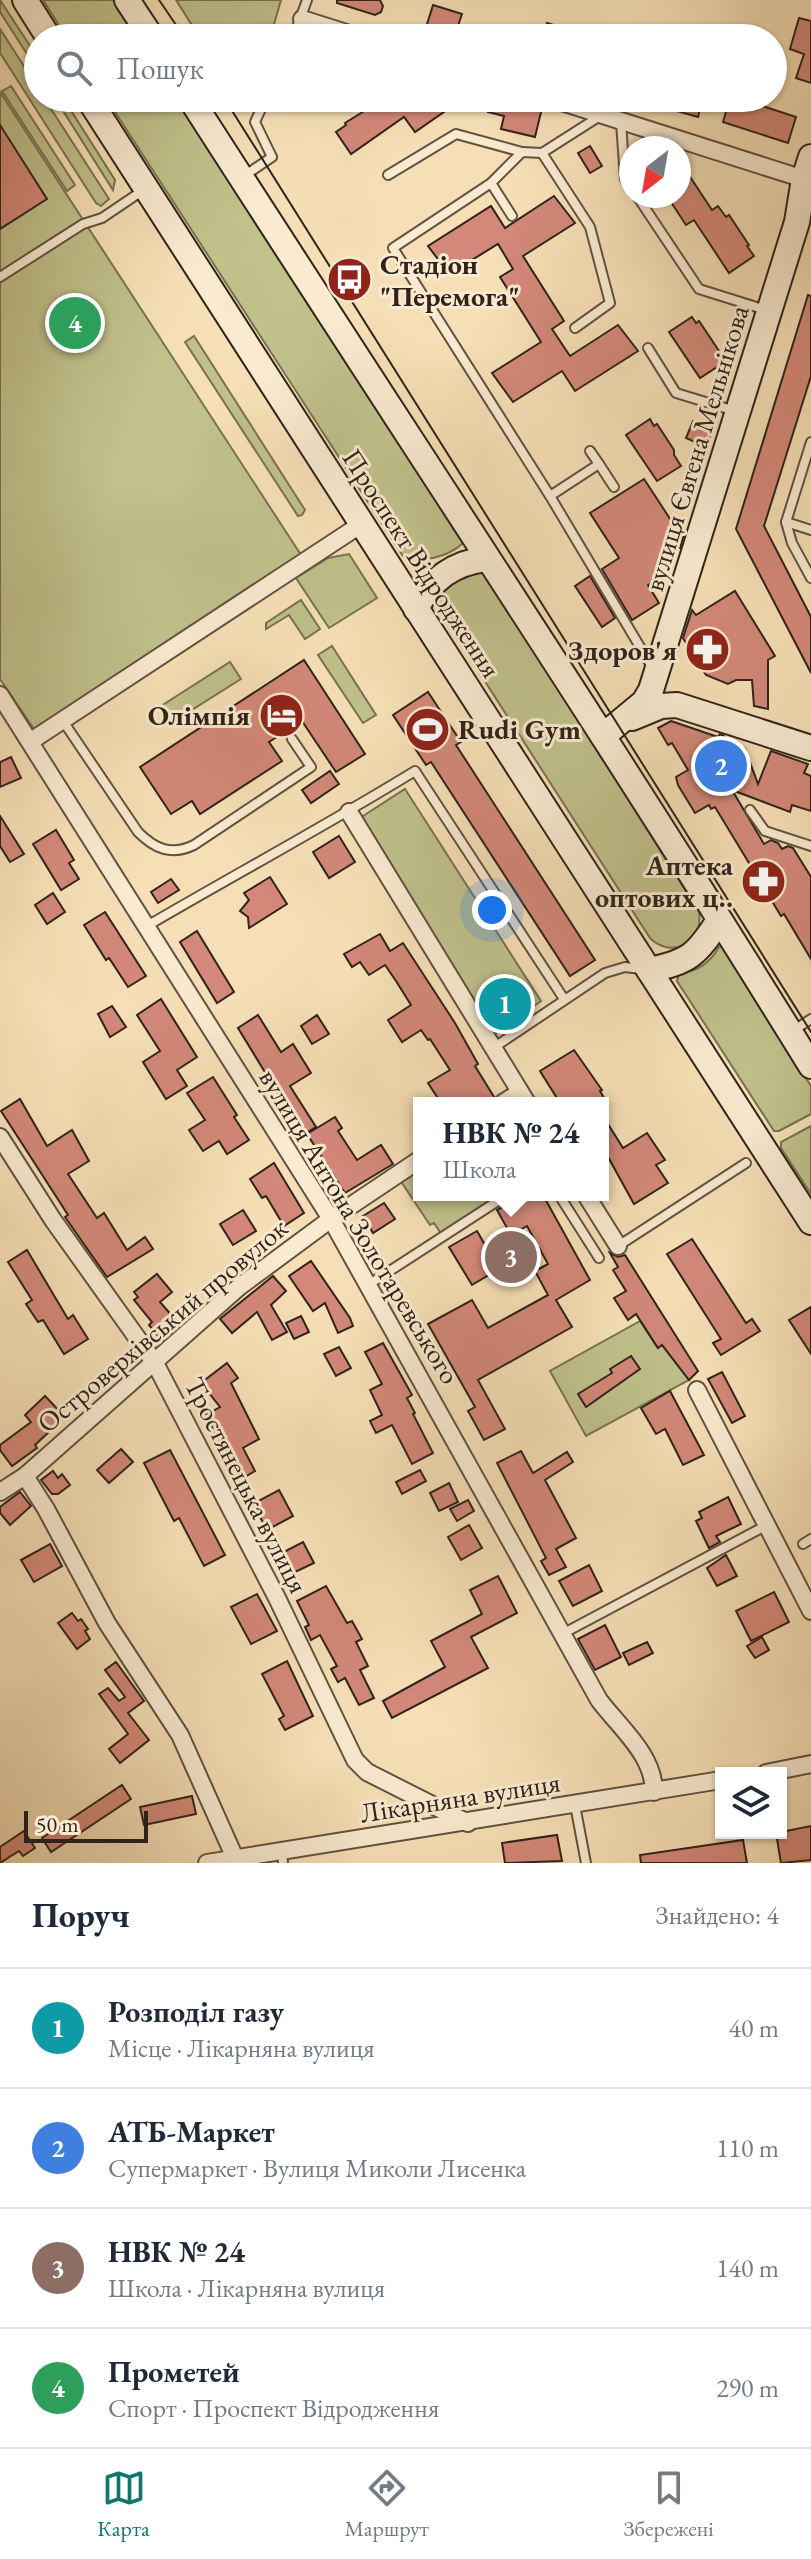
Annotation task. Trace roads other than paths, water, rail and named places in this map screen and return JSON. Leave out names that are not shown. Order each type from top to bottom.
[{"type":"main road","points":[[25,0],[40,24]]},
{"type":"main road","points":[[127,0],[143,24]]},
{"type":"main road","name":"Проспект Відродження","points":[[97,112],[811,1222]]},
{"type":"main road","name":"Проспект Відродження","points":[[199,112],[719,920],[801,1026],[811,1066]]},
{"type":"main road","name":"вулиця Євгена Мельнікова","points":[[603,736],[644,702],[657,674],[770,311],[804,224],[808,168]]},
{"type":"main road","points":[[416,609],[431,584],[441,575],[456,566],[486,559]]},
{"type":"main road","points":[[603,736],[649,710],[677,705],[811,748]]},
{"type":"main road","points":[[649,970],[685,960],[708,938],[719,920]]},
{"type":"street","points":[[302,19],[318,24]]},
{"type":"street","points":[[592,112],[808,168]]},
{"type":"street","points":[[31,741],[360,525]]},
{"type":"street","points":[[657,674],[677,705]]},
{"type":"street","name":"вулиця Антона Золотаревського","points":[[0,695],[331,1219],[599,1700],[647,1762],[654,1775],[654,1792]]},
{"type":"street","points":[[349,812],[524,1097]]},
{"type":"street","name":"Тростянецька вулиця","points":[[0,1137],[53,1220],[155,1363],[277,1598],[355,1760],[367,1772],[468,1823]]},
{"type":"street","name":"Островерхівський провулок","points":[[0,1492],[25,1476],[239,1287],[331,1219],[413,1164]]},
{"type":"street","points":[[590,1201],[618,1246]]},
{"type":"street","points":[[697,1390],[811,1611]]},
{"type":"street","points":[[25,1476],[107,1623],[180,1735],[235,1858]]},
{"type":"street","points":[[787,1769],[811,1764]]},
{"type":"street","name":"Лікарняна вулиця","points":[[207,1863],[235,1858],[282,1857],[715,1781]]},
{"type":"lane","points":[[300,24],[307,0]]},
{"type":"lane","points":[[241,178],[272,157],[255,122],[260,112]]},
{"type":"lane","points":[[388,175],[456,134],[522,152],[542,153],[601,115]]},
{"type":"lane","points":[[621,121],[622,136]]},
{"type":"lane","points":[[522,152],[491,183],[393,248],[550,496],[657,674]]},
{"type":"lane","points":[[542,153],[590,227],[610,303],[575,328]]},
{"type":"lane","points":[[491,183],[512,216]]},
{"type":"lane","points":[[0,277],[83,224],[102,218],[146,189]]},
{"type":"lane","points":[[645,208],[699,289],[770,311]]},
{"type":"lane","points":[[648,348],[676,393],[739,412]]},
{"type":"lane","points":[[811,442],[786,522],[792,543],[811,578]]},
{"type":"lane","points":[[590,451],[614,487]]},
{"type":"lane","points":[[550,496],[599,464]]},
{"type":"lane","points":[[786,522],[811,530]]},
{"type":"lane","points":[[63,721],[138,832],[150,845],[167,851],[182,851],[194,845],[311,767],[292,739]]},
{"type":"lane","points":[[147,926],[294,840],[349,812],[415,771],[564,999]]},
{"type":"lane","points":[[750,810],[765,831],[811,846]]},
{"type":"lane","points":[[493,1048],[605,973],[625,967],[649,970]]},
{"type":"lane","points":[[618,1246],[746,1163]]},
{"type":"lane","points":[[368,1285],[498,1201]]},
{"type":"lane","points":[[563,1201],[599,1258]]},
{"type":"lane","points":[[564,1633],[767,1525]]},
{"type":"lane","points":[[575,1805],[586,1863]]},
{"type":"tram line","points":[[159,0],[175,24]]},
{"type":"tram line","points":[[233,112],[811,1032]]},
{"type":"place","name":"Стадіон \"Перемога\"","points":[[349,280]]},
{"type":"place","name":"Прометей","points":[[75,323]]},
{"type":"place","name":"Здоров'я","points":[[708,650]]},
{"type":"place","name":"Олімпія","points":[[281,715]]},
{"type":"place","name":"Rudi Gym","points":[[427,729]]},
{"type":"place","name":"АТБ-Маркет","points":[[721,766]]},
{"type":"place","name":"Аптека оптових ц‥","points":[[764,881]]},
{"type":"place","name":"Розподіл газу","points":[[505,1004]]},
{"type":"place","name":"НВК № 24","points":[[511,1257]]}]
